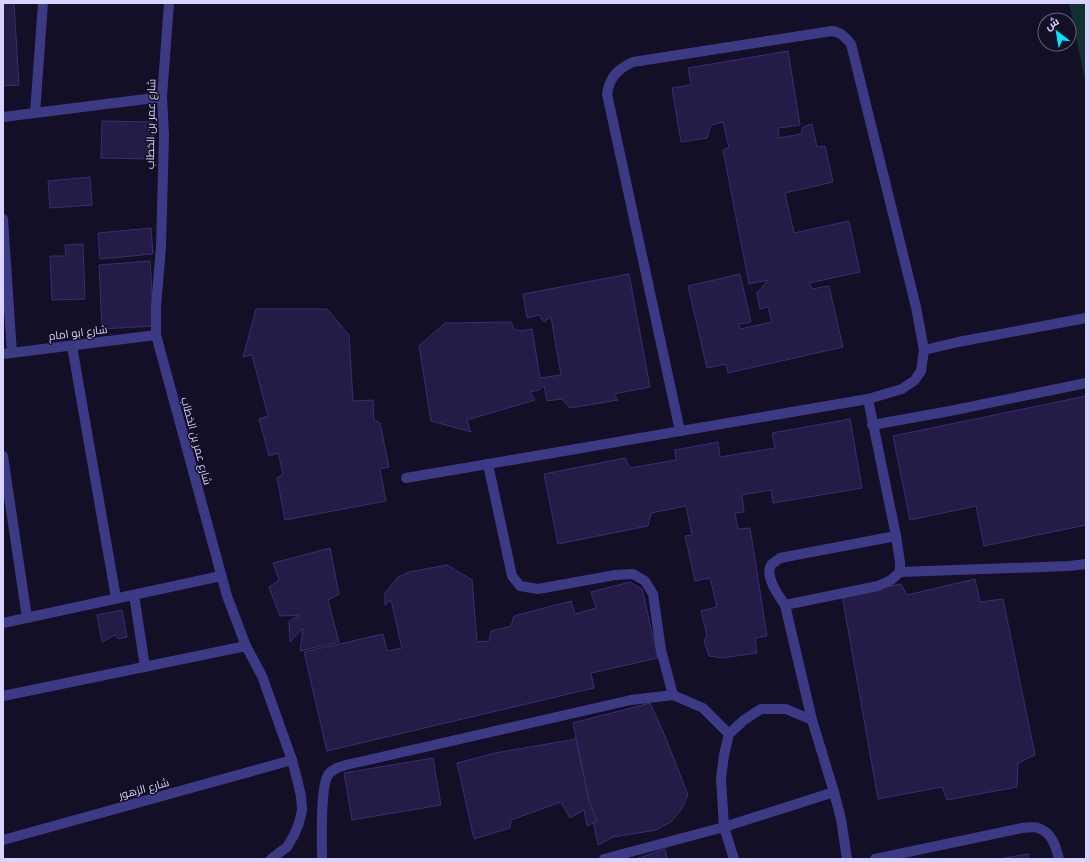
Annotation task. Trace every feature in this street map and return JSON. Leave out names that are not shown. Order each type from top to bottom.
[{"type":"street","points":[[35,113],[43,3]]},
{"type":"street","name":"شارع عمر بن الخطاب","points":[[169,3],[162,97],[164,136],[161,247],[156,307],[156,335],[227,596],[246,646],[262,676],[292,760],[301,796],[302,810],[294,835],[287,847],[272,859]]},
{"type":"street","points":[[406,478],[680,432],[868,399],[902,389],[915,380],[921,371],[924,350],[916,308],[851,44],[843,35],[832,31],[633,62],[622,67],[613,76],[609,84],[607,94],[680,432]]},
{"type":"street","points":[[3,117],[162,97]]},
{"type":"street","points":[[3,219],[7,354]]},
{"type":"street","points":[[924,350],[958,342],[1086,318]]},
{"type":"street","name":"شارع ابو امام","points":[[7,354],[156,335]]},
{"type":"street","points":[[72,346],[116,598]]},
{"type":"street","points":[[872,425],[950,412],[1086,383]]},
{"type":"street","points":[[868,399],[872,425],[896,536],[900,572]]},
{"type":"street","points":[[3,456],[27,618]]},
{"type":"street","points":[[488,464],[512,576],[520,586],[538,589],[615,575],[633,574],[645,581],[653,594],[661,650],[673,695]]},
{"type":"street","points":[[847,859],[841,819],[812,720],[785,605],[773,586],[769,571],[772,564],[780,558],[896,536]]},
{"type":"street","points":[[785,605],[878,586],[891,580],[900,572],[1069,566],[1086,564]]},
{"type":"street","points":[[3,623],[221,576]]},
{"type":"street","points":[[134,595],[145,667]]},
{"type":"street","points":[[3,696],[246,646]]},
{"type":"street","points":[[322,859],[324,790],[328,776],[335,768],[624,702],[673,695],[703,708],[729,734]]},
{"type":"street","points":[[734,859],[724,827],[721,778],[729,734],[744,720],[761,709],[786,709],[812,720]]},
{"type":"street","name":"شارع الزهور","points":[[3,840],[292,760]]},
{"type":"street","points":[[604,859],[724,827],[834,792]]},
{"type":"street","points":[[875,859],[1022,828],[1038,827],[1048,833],[1056,845],[1059,859]]},
{"type":"green space","points":[[1069,3],[1086,3],[1086,85],[1077,42],[1077,12],[1071,12]]},
{"type":"building","points":[[3,3],[14,3],[19,85],[3,86]]},
{"type":"building","points":[[788,51],[800,125],[778,128],[779,138],[801,134],[803,127],[812,124],[817,147],[825,146],[833,182],[785,193],[794,233],[849,221],[860,272],[809,283],[812,289],[829,286],[843,347],[728,373],[726,364],[707,368],[688,286],[740,274],[751,322],[739,324],[740,329],[772,322],[768,307],[760,309],[757,293],[768,280],[749,284],[723,150],[729,147],[723,122],[711,125],[707,138],[681,142],[672,88],[691,85],[688,68]]},
{"type":"building","points":[[102,121],[153,122],[152,159],[101,158]]},
{"type":"building","points":[[90,177],[92,205],[50,208],[48,181]]},
{"type":"building","points":[[151,228],[153,254],[100,259],[98,233]]},
{"type":"building","points":[[83,244],[85,299],[52,300],[50,256],[66,256],[65,245]]},
{"type":"building","points":[[150,261],[154,326],[102,329],[99,265]]},
{"type":"building","points":[[629,274],[650,387],[614,394],[618,400],[570,408],[562,399],[547,401],[544,386],[539,390],[530,392],[535,400],[467,420],[471,432],[431,421],[419,346],[445,323],[511,322],[514,329],[521,331],[532,329],[540,378],[561,375],[551,317],[544,322],[539,315],[527,318],[523,294]]},
{"type":"building","points":[[256,309],[327,309],[349,335],[353,401],[373,400],[374,420],[380,423],[389,467],[380,469],[386,501],[285,520],[277,478],[283,474],[278,453],[269,456],[259,419],[268,416],[252,355],[243,357]]},
{"type":"building","points":[[1086,396],[1086,525],[984,546],[976,506],[910,520],[893,436]]},
{"type":"building","points":[[850,419],[862,488],[773,503],[771,490],[742,495],[744,512],[735,513],[738,529],[750,528],[767,636],[755,638],[757,653],[722,658],[709,656],[704,641],[707,635],[701,611],[717,607],[710,578],[695,581],[685,536],[692,535],[686,506],[651,513],[648,526],[558,544],[544,474],[625,458],[630,468],[676,460],[675,450],[718,442],[720,457],[775,448],[772,433]]},
{"type":"building","points":[[330,548],[339,594],[328,600],[339,642],[300,651],[303,628],[290,642],[289,621],[300,615],[280,616],[269,587],[279,580],[273,563]]},
{"type":"building","points":[[447,565],[472,580],[477,642],[489,641],[491,631],[511,626],[514,616],[571,601],[575,614],[596,608],[591,592],[630,582],[642,589],[658,658],[591,673],[594,688],[327,751],[304,652],[383,634],[387,651],[402,648],[391,600],[385,605],[385,593],[398,577],[409,572]]},
{"type":"building","points":[[975,579],[980,602],[1003,599],[1035,755],[1018,763],[1017,787],[947,800],[942,787],[878,799],[842,595],[901,584],[907,595]]},
{"type":"building","points":[[122,610],[127,637],[118,639],[115,635],[102,642],[97,615]]},
{"type":"building","points":[[650,703],[665,736],[688,795],[681,810],[671,822],[656,830],[613,837],[598,845],[573,723]]},
{"type":"building","points":[[576,739],[589,801],[597,821],[587,826],[584,810],[570,818],[561,802],[511,820],[510,828],[474,839],[457,763],[495,753]]},
{"type":"building","points":[[433,758],[441,805],[352,820],[344,773]]},
{"type":"building","points":[[665,849],[667,859],[636,859]]},
{"type":"building","points":[[1028,854],[1029,859],[998,859]]}]
